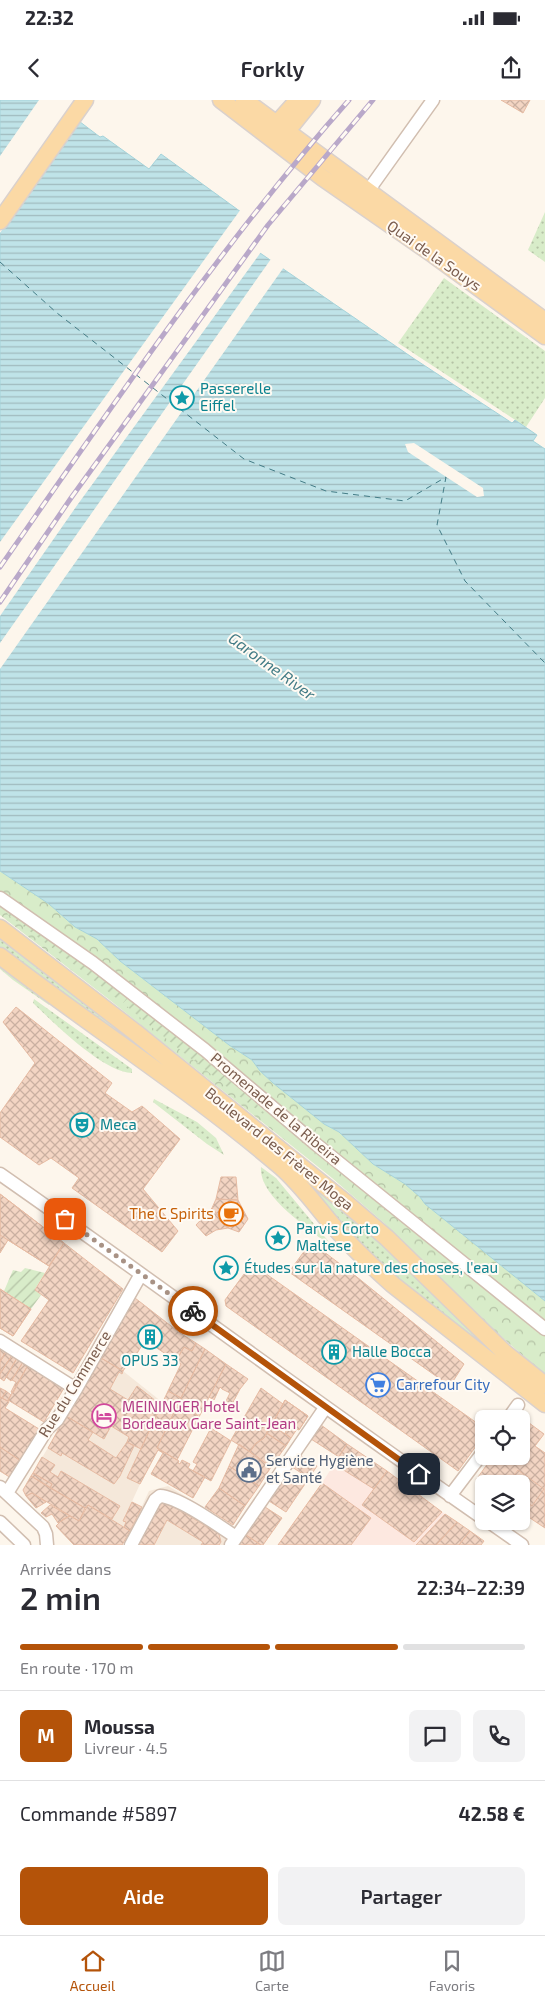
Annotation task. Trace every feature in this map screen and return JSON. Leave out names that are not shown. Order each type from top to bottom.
[{"type":"main road","points":[[0,204],[72,100]]},
{"type":"main road","points":[[0,221],[84,100]]},
{"type":"main road","points":[[221,100],[278,131]]},
{"type":"main road","points":[[231,100],[278,131]]},
{"type":"main road","points":[[244,100],[278,131]]},
{"type":"main road","points":[[278,131],[298,100]]},
{"type":"main road","points":[[278,131],[312,100]]},
{"type":"main road","name":"Quai de la Souys","points":[[278,131],[322,178],[434,255],[545,336]]},
{"type":"main road","name":"Quai de la Souys","points":[[278,131],[368,191],[545,322]]},
{"type":"main road","name":"Boulevard des Frères Moga","points":[[0,928],[112,1014],[346,1203],[387,1238],[505,1354],[545,1385]]},
{"type":"main road","name":"Boulevard des Frères Moga","points":[[0,956],[183,1089],[279,1165],[303,1188],[336,1228],[371,1265],[392,1284],[545,1404]]},
{"type":"street","points":[[368,210],[368,191],[432,100]]},
{"type":"street","points":[[322,178],[350,188],[368,191]]},
{"type":"street","name":"Promenade de la Ribeira","points":[[0,898],[93,963],[198,1044],[317,1145],[545,1329]]},
{"type":"street","points":[[2,1178],[141,1274],[325,1408],[475,1513]]},
{"type":"street","name":"Rue du Commerce","points":[[4,1490],[47,1429],[57,1420],[141,1274]]},
{"type":"street","points":[[0,1341],[76,1389]]},
{"type":"street","points":[[514,1410],[518,1405]]},
{"type":"street","points":[[131,1545],[155,1500],[160,1496],[168,1497],[193,1510],[234,1541],[325,1408]]},
{"type":"street","points":[[450,1496],[475,1463]]},
{"type":"street","points":[[4,1490],[43,1527],[47,1545]]},
{"type":"street","points":[[0,1522],[21,1542]]},
{"type":"street","points":[[501,1530],[522,1545]]},
{"type":"shaded area","points":[[101,1358],[123,1371],[162,1402],[128,1478],[140,1484],[123,1521],[126,1522],[124,1527],[88,1505],[85,1508],[51,1488],[52,1484],[33,1473]]},
{"type":"shaded area","points":[[347,1444],[445,1514],[416,1545],[278,1545],[322,1483]]},
{"type":"shaded area","points":[[168,1486],[233,1525],[229,1538],[224,1545],[124,1545],[149,1491]]},
{"type":"green space","points":[[545,212],[545,262],[528,250]]},
{"type":"green space","points":[[444,278],[545,351],[545,398],[526,427],[398,343]]},
{"type":"green space","points":[[0,871],[49,904],[75,927],[97,939],[120,961],[229,1045],[252,1060],[260,1071],[273,1083],[324,1124],[339,1132],[373,1164],[405,1184],[425,1204],[545,1301],[545,1375],[478,1316],[384,1223],[332,1178],[111,1001],[0,915]]},
{"type":"green space","points":[[11,909],[51,939],[47,944],[7,914]]},
{"type":"green space","points":[[0,933],[219,1106],[0,949]]},
{"type":"green space","points":[[53,941],[88,968],[85,973],[50,946]]},
{"type":"green space","points":[[0,963],[51,1002],[49,1005],[0,969]]},
{"type":"green space","points":[[90,969],[124,996],[120,1001],[86,974]]},
{"type":"green space","points":[[127,998],[165,1028],[160,1034],[123,1003]]},
{"type":"green space","points":[[34,999],[132,1069],[132,1073],[120,1071],[93,1056],[42,1012],[33,1003]]},
{"type":"green space","points":[[168,1030],[199,1055],[194,1061],[163,1036]]},
{"type":"green space","points":[[201,1057],[236,1084],[231,1090],[197,1063]]},
{"type":"green space","points":[[239,1087],[256,1099],[258,1107],[267,1117],[235,1093]]},
{"type":"green space","points":[[154,1099],[197,1122],[216,1138],[224,1155],[153,1102]]},
{"type":"green space","points":[[270,1148],[346,1210],[518,1373],[376,1263]]},
{"type":"green space","points":[[261,1167],[276,1178],[329,1242],[329,1245],[276,1200],[262,1178]]},
{"type":"green space","points":[[25,1268],[45,1273],[35,1289],[41,1295],[31,1309],[4,1291],[13,1270],[21,1272]]},
{"type":"water","name":"Garonne River","points":[[0,100],[51,100],[100,137],[103,136],[149,169],[161,154],[241,212],[228,231],[413,358],[512,423],[515,420],[537,435],[533,441],[545,449],[545,1301],[425,1204],[405,1184],[373,1164],[339,1132],[324,1124],[273,1083],[260,1071],[252,1060],[229,1045],[120,961],[97,939],[75,927],[49,904],[0,871]]},
{"type":"pier","points":[[39,100],[55,100],[80,119],[0,233],[0,156]]},
{"type":"pier","points":[[241,209],[243,213],[231,231],[261,252],[78,504],[0,616],[0,542]]},
{"type":"pier","name":"Passerelle Eiffel","points":[[271,259],[284,267],[0,669],[0,643]]},
{"type":"pier","points":[[414,443],[483,488],[484,496],[477,497],[408,452],[405,444]]},
{"type":"building","points":[[501,100],[530,100],[523,113]]},
{"type":"building","name":"Meca","points":[[16,1007],[112,1083],[105,1093],[132,1112],[142,1106],[180,1139],[143,1189],[178,1231],[162,1252],[72,1188],[79,1178],[51,1158],[39,1165],[0,1137],[0,1113],[35,1063],[3,1022]]},
{"type":"building","points":[[221,1177],[236,1177],[238,1200],[216,1199]]},
{"type":"building","points":[[0,1194],[64,1243],[49,1266],[8,1240],[0,1253]]},
{"type":"building","points":[[0,1194],[64,1243],[49,1266],[0,1235]]},
{"type":"building","points":[[216,1199],[238,1200],[248,1219],[239,1232],[228,1228],[212,1208]]},
{"type":"building","points":[[212,1208],[228,1228],[216,1230],[206,1236],[196,1225]]},
{"type":"building","points":[[311,1242],[464,1364],[450,1386],[289,1272]]},
{"type":"building","points":[[64,1243],[123,1289],[73,1373],[21,1341],[49,1300],[35,1290]]},
{"type":"building","name":"Halle Bocca","points":[[250,1266],[255,1266],[475,1422],[475,1447],[458,1471],[226,1306],[225,1300]]},
{"type":"building","points":[[0,1289],[31,1309],[13,1336],[0,1328]]},
{"type":"building","points":[[0,1289],[31,1309],[13,1336],[0,1328]]},
{"type":"building","name":"OPUS 33","points":[[135,1298],[196,1343],[192,1351],[184,1347],[176,1361],[145,1340],[129,1367],[127,1365],[123,1371],[101,1358]]},
{"type":"building","points":[[196,1343],[205,1349],[181,1398],[168,1391],[181,1364],[176,1361],[184,1347],[192,1351]]},
{"type":"building","points":[[0,1349],[6,1351],[0,1362]]},
{"type":"building","points":[[205,1349],[226,1364],[199,1417],[179,1402]]},
{"type":"building","points":[[6,1351],[12,1355],[0,1374],[0,1362]]},
{"type":"building","points":[[12,1355],[17,1358],[4,1381],[0,1378],[0,1374]]},
{"type":"building","points":[[17,1358],[23,1362],[11,1381],[6,1377]]},
{"type":"building","points":[[101,1358],[123,1371],[122,1374],[119,1372],[110,1389],[128,1400],[137,1386],[161,1405],[141,1449],[127,1442],[129,1437],[111,1426],[104,1439],[66,1416]]},
{"type":"building","points":[[23,1362],[28,1365],[13,1393],[11,1392],[16,1382],[12,1380]]},
{"type":"building","points":[[226,1364],[248,1379],[240,1389],[230,1408],[224,1405],[230,1393],[220,1387],[214,1400],[209,1397]]},
{"type":"building","points":[[28,1365],[64,1388],[44,1422],[8,1400]]},
{"type":"building","points":[[0,1388],[6,1391],[2,1398],[0,1397]]},
{"type":"building","points":[[261,1388],[283,1404],[264,1438],[255,1444],[250,1452],[231,1440]]},
{"type":"building","points":[[6,1391],[11,1395],[8,1401],[2,1398]]},
{"type":"building","points":[[168,1391],[181,1398],[157,1448],[179,1461],[178,1463],[180,1464],[182,1460],[190,1464],[188,1468],[205,1477],[193,1498],[151,1474],[163,1453],[158,1450],[140,1484],[127,1478]]},
{"type":"building","points":[[0,1397],[9,1402],[5,1408],[39,1429],[21,1461],[0,1447]]},
{"type":"building","points":[[285,1400],[308,1416],[299,1430],[285,1421],[279,1430],[272,1425]]},
{"type":"building","points":[[285,1400],[308,1416],[299,1430],[285,1421],[279,1430],[272,1425]]},
{"type":"building","points":[[179,1402],[199,1417],[177,1460],[157,1448]]},
{"type":"building","points":[[66,1416],[93,1432],[88,1440],[116,1458],[127,1442],[134,1446],[120,1476],[114,1484],[62,1453],[61,1456],[48,1448]]},
{"type":"building","points":[[290,1424],[297,1429],[291,1438],[285,1433]]},
{"type":"building","points":[[530,1424],[544,1434],[535,1446],[545,1453],[545,1528],[530,1518],[530,1475],[480,1475],[487,1465],[530,1465]]},
{"type":"building","points":[[272,1425],[291,1438],[286,1446],[266,1433]]},
{"type":"building","points":[[321,1425],[347,1444],[339,1457],[311,1439]]},
{"type":"building","points":[[211,1428],[231,1441],[211,1481],[193,1471],[197,1464],[193,1462]]},
{"type":"building","points":[[267,1433],[286,1446],[271,1467],[250,1452],[255,1444],[264,1438]]},
{"type":"building","points":[[239,1444],[271,1467],[259,1486],[229,1466]]},
{"type":"building","points":[[347,1444],[387,1471],[374,1489],[334,1464]]},
{"type":"building","points":[[0,1447],[21,1461],[11,1478],[0,1471]]},
{"type":"building","points":[[300,1455],[317,1466],[309,1478],[292,1467]]},
{"type":"building","points":[[42,1457],[55,1465],[50,1472],[58,1477],[61,1471],[120,1506],[112,1519],[88,1505],[85,1508],[50,1488],[52,1484],[33,1473]]},
{"type":"building","points":[[229,1466],[259,1486],[245,1506],[219,1488]]},
{"type":"building","points":[[518,1470],[525,1475],[514,1475]]},
{"type":"building","points":[[387,1471],[442,1512],[414,1542],[362,1505]]},
{"type":"building","points":[[33,1473],[52,1484],[50,1488],[31,1476]]},
{"type":"building","points":[[288,1473],[305,1484],[286,1512],[269,1501]]},
{"type":"building","points":[[31,1476],[85,1508],[79,1521],[32,1493],[26,1496],[23,1490]]},
{"type":"building","points":[[530,1479],[544,1489],[532,1506],[530,1505]]},
{"type":"building","points":[[322,1483],[371,1518],[351,1545],[278,1545]]},
{"type":"building","points":[[219,1488],[245,1506],[233,1525],[205,1507]]},
{"type":"building","points":[[32,1493],[46,1502],[36,1508],[26,1496]]},
{"type":"building","points":[[132,1502],[142,1507],[130,1531],[124,1527],[126,1522],[123,1521]]},
{"type":"building","points":[[166,1502],[219,1534],[221,1542],[219,1545],[201,1545],[203,1542],[167,1520],[154,1545],[137,1545],[158,1505]]},
{"type":"building","points":[[50,1505],[70,1516],[58,1523],[52,1514],[46,1517],[41,1513]]},
{"type":"building","points":[[88,1505],[130,1531],[122,1545],[74,1545],[56,1526],[63,1519],[70,1516],[79,1521]]},
{"type":"building","points":[[265,1507],[282,1518],[263,1545],[261,1545],[246,1535]]},
{"type":"building","points":[[445,1514],[457,1522],[436,1545],[416,1545]]},
{"type":"building","points":[[457,1522],[470,1531],[459,1545],[436,1545]]},
{"type":"building","points":[[470,1531],[484,1541],[481,1545],[459,1545]]},
{"type":"building","points":[[246,1535],[261,1545],[239,1545]]},
{"type":"ferry route","points":[[0,262],[57,313],[244,459],[326,491],[405,501],[446,477],[437,525],[465,581],[545,663]]},
{"type":"railway","points":[[0,567],[125,388],[211,270],[302,155],[349,100]]},
{"type":"railway","points":[[0,602],[71,498],[268,225],[373,100]]},
{"type":"way so far","points":[[65,1219],[193,1311]]},
{"type":"place","name":"Passerelle Eiffel","points":[[182,398]]},
{"type":"place","name":"Meca","points":[[82,1125]]},
{"type":"place","name":"The C Spirits","points":[[231,1214]]},
{"type":"place","name":"Parvis Corto Maltese","points":[[278,1238]]},
{"type":"place","name":"Études sur la nature des choses, l'eau","points":[[226,1268]]},
{"type":"place","name":"OPUS 33","points":[[150,1337]]},
{"type":"place","name":"Halle Bocca","points":[[334,1352]]},
{"type":"place","name":"Carrefour City","points":[[378,1385]]},
{"type":"place","name":"MEININGER Hotel Bordeaux Gare Saint-Jean","points":[[104,1416]]},
{"type":"place","name":"Service Hygiène et Santé","points":[[249,1470]]},
{"type":"route","points":[[193,1311],[419,1474]]}]
